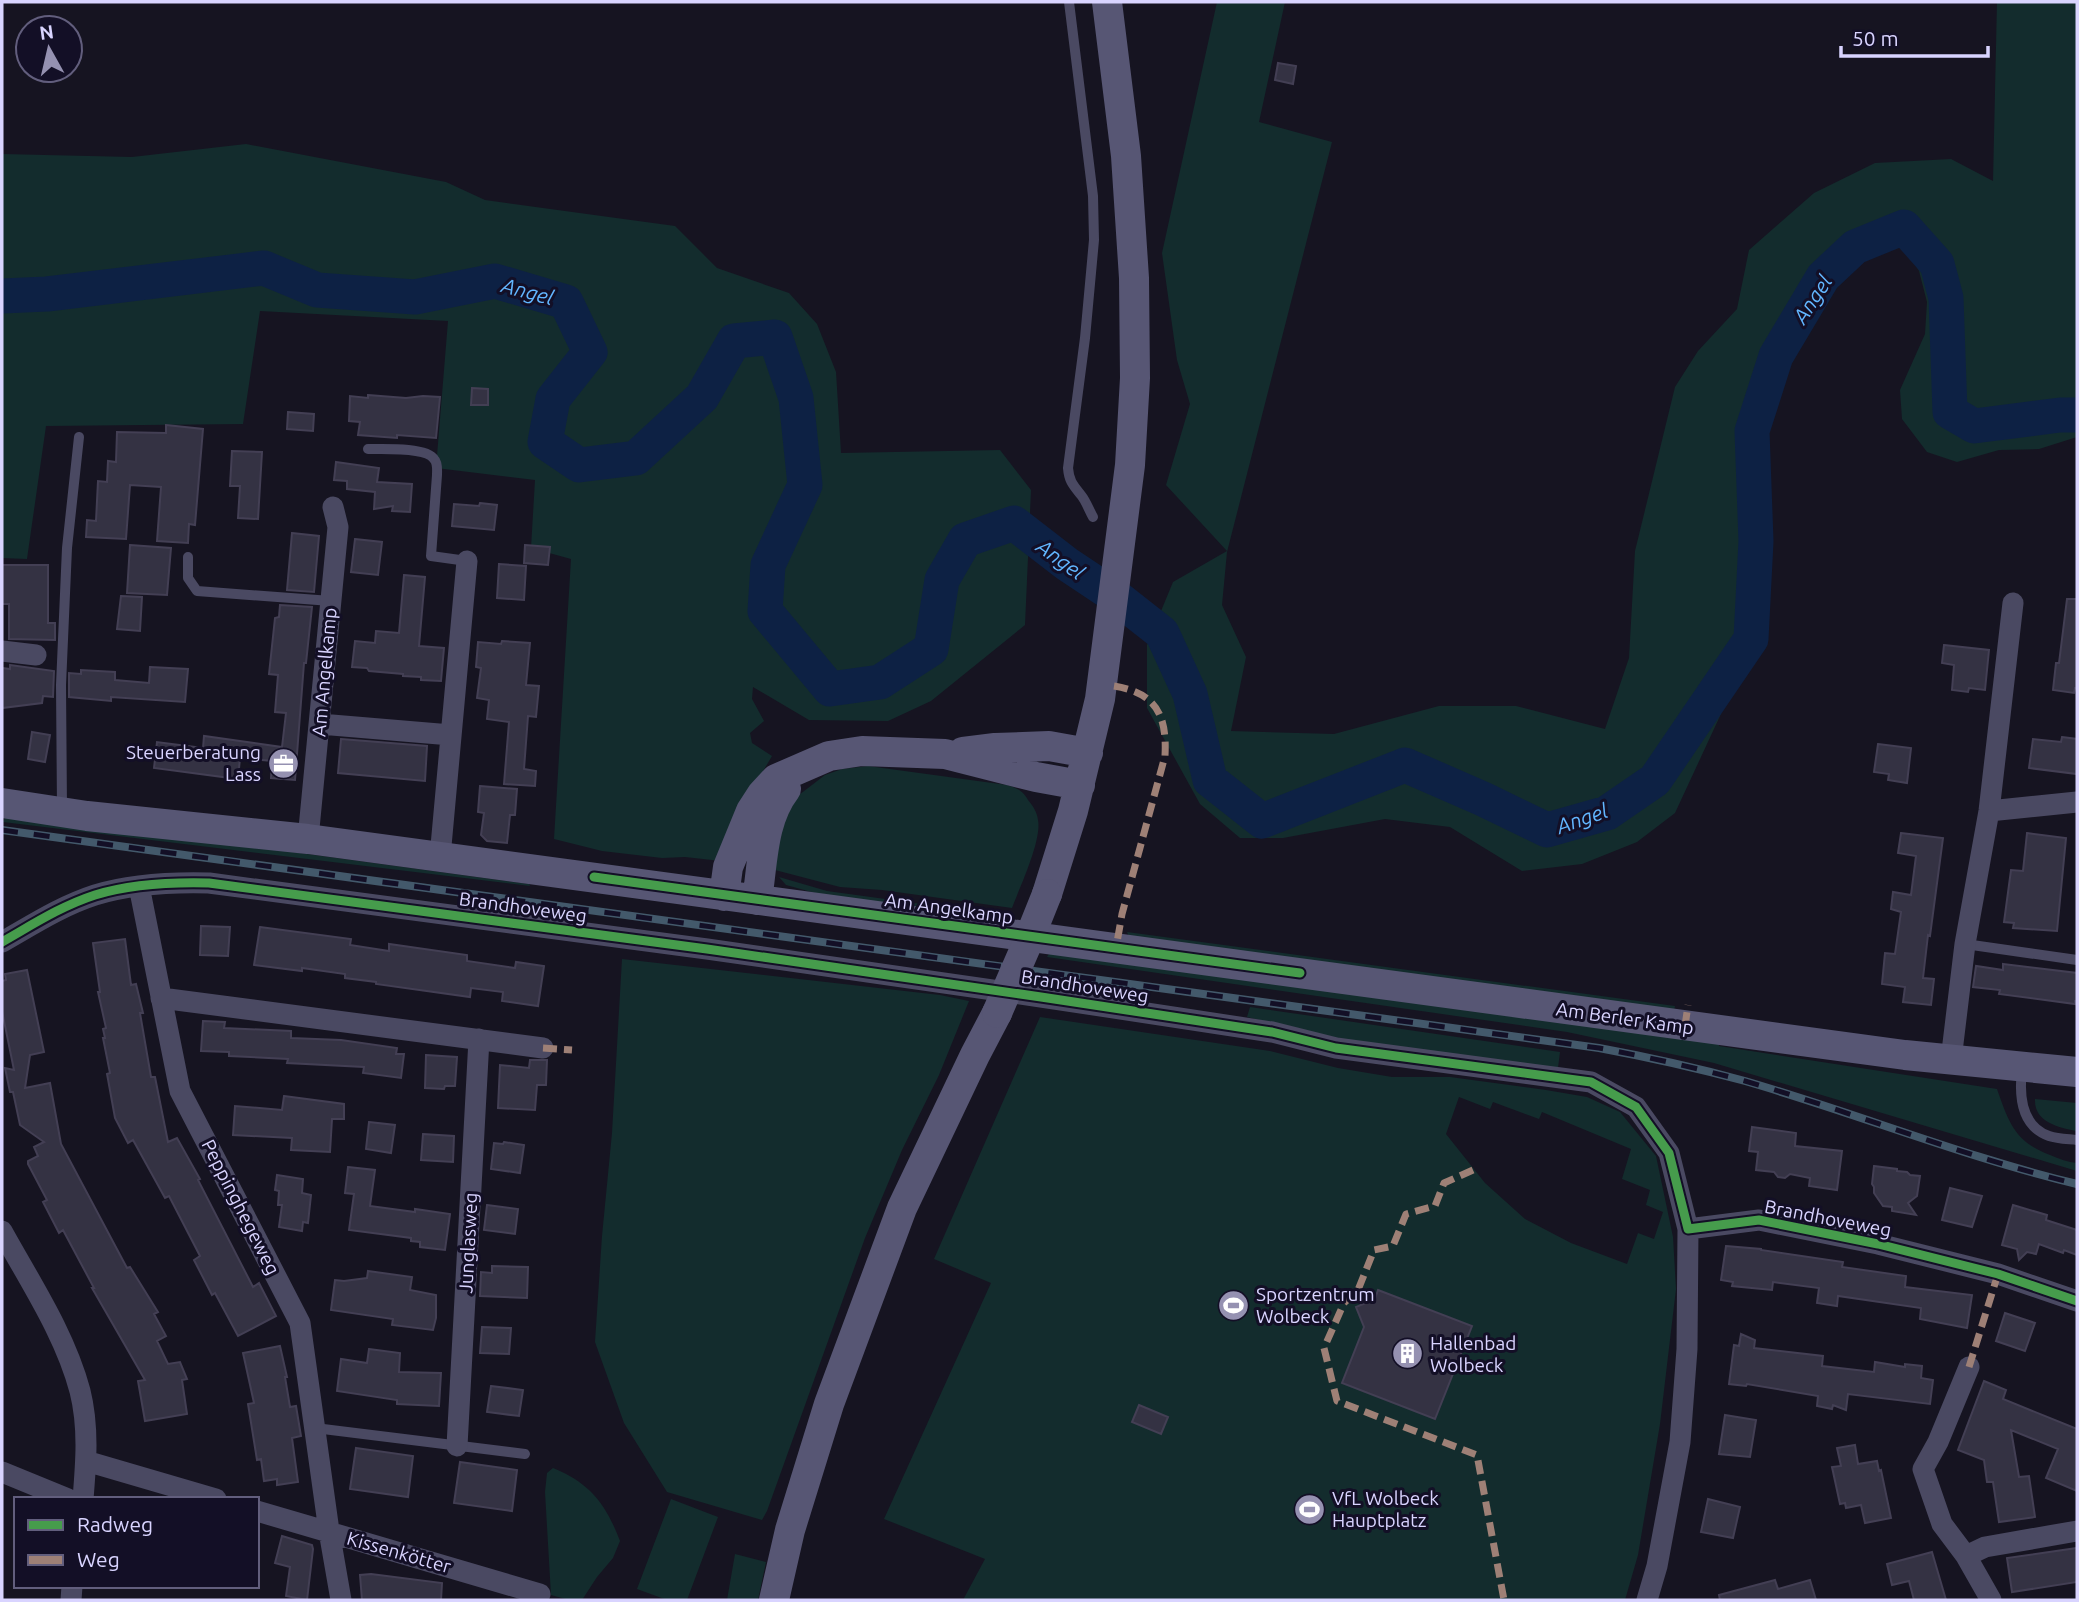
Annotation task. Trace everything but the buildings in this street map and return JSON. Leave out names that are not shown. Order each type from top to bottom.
[{"type":"main road","points":[[774,1600],[790,1530],[829,1404],[902,1208],[997,1013],[1027,944],[1066,839],[1100,699],[1127,493],[1135,378],[1134,278],[1126,156],[1107,2]]},
{"type":"main road","points":[[724,895],[728,867],[751,811],[762,794],[776,779],[818,760],[851,752],[945,754],[995,748],[1049,746],[1088,753]]},
{"type":"main road","points":[[945,754],[1080,785]]},
{"type":"main road","points":[[757,900],[768,824],[793,772]]},
{"type":"main road","name":"Am Angelkamp","points":[[2,803],[440,856],[1300,973]]},
{"type":"main road","name":"Am Berler Kamp","points":[[1300,973],[1699,1028],[1951,1060],[2077,1072]]},
{"type":"street","name":"Am Angelkamp","points":[[308,839],[338,527],[333,507]]},
{"type":"street","points":[[440,856],[467,561]]},
{"type":"street","points":[[1951,1060],[1965,944],[1989,811],[2013,603]]},
{"type":"street","points":[[2,651],[36,655]]},
{"type":"street","points":[[320,724],[452,735]]},
{"type":"street","points":[[1989,811],[2077,802]]},
{"type":"street","name":"Brandhoveweg","points":[[2,942],[51,913],[95,895],[175,882],[209,883],[707,949],[1272,1032],[1336,1048],[1591,1082],[1636,1107],[1669,1153],[1688,1229],[1687,1349],[1680,1442],[1657,1566],[1647,1600]]},
{"type":"street","name":"Peppinghegeweg","points":[[139,886],[180,1091],[300,1322],[341,1600]]},
{"type":"street","points":[[161,998],[543,1048]]},
{"type":"street","name":"Junglasweg","points":[[457,1446],[479,1039]]},
{"type":"street","name":"Brandhoveweg","points":[[1688,1229],[1759,1220],[1878,1244],[1998,1274],[2077,1301]]},
{"type":"street","points":[[2,1231],[61,1340],[80,1391],[86,1434],[83,1497]]},
{"type":"street","points":[[1969,1367],[1938,1442],[1923,1469],[1942,1524],[1966,1556],[1990,1600]]},
{"type":"street","points":[[86,1461],[209,1497]]},
{"type":"street","points":[[2,1472],[63,1497]]},
{"type":"street","name":"Kissenkötter","points":[[259,1512],[540,1594]]},
{"type":"street","points":[[1966,1556],[1985,1547],[2077,1531]]},
{"type":"lane","points":[[1069,2],[1093,196],[1094,240],[1068,478],[1082,495],[1093,517]]},
{"type":"lane","points":[[62,812],[61,685],[66,561],[79,437]]},
{"type":"lane","points":[[368,449],[424,451],[433,456],[437,475],[431,556],[467,561]]},
{"type":"lane","points":[[188,557],[188,578],[197,591],[331,601]]},
{"type":"lane","points":[[1965,944],[2077,960]]},
{"type":"lane","points":[[2023,1067],[2020,1088],[2024,1111],[2033,1127],[2050,1137],[2077,1140]]},
{"type":"lane","points":[[316,1428],[525,1454]]},
{"type":"green space","points":[[1217,2],[1285,2],[1259,122],[1332,142],[1227,552],[1222,605],[1246,657],[1231,731],[1334,734],[1439,706],[1516,706],[1605,729],[1629,658],[1635,551],[1675,387],[1698,351],[1737,309],[1749,250],[1814,193],[1875,163],[1951,159],[1993,181],[1997,2],[2077,2],[2077,437],[2039,449],[1999,450],[1957,462],[1927,452],[1902,419],[1900,390],[1925,334],[1927,302],[1919,271],[1903,244],[1855,247],[1823,277],[1776,356],[1752,431],[1756,541],[1751,639],[1739,675],[1675,813],[1637,842],[1582,864],[1522,871],[1450,827],[1385,819],[1283,838],[1240,838],[1200,804],[1147,708],[1147,645],[1173,582],[1227,551],[1166,485],[1190,404],[1177,360],[1162,253]]},
{"type":"green space","points":[[246,144],[446,182],[485,200],[675,226],[717,268],[789,293],[817,324],[836,372],[841,453],[1000,450],[1031,490],[1025,625],[931,701],[888,721],[809,720],[753,687],[752,699],[764,721],[750,733],[752,743],[772,756],[736,817],[721,861],[602,851],[554,839],[571,559],[531,548],[535,480],[436,468],[448,321],[260,311],[243,424],[46,426],[27,559],[2,558],[2,154],[132,157]]},
{"type":"green space","points":[[868,766],[1007,785],[1022,792],[1036,812],[1038,829],[1030,864],[1012,908],[882,890],[840,887],[775,870],[779,833],[795,798],[825,775],[842,769]]},
{"type":"green space","points":[[6,815],[529,884],[530,886],[3,822]]},
{"type":"green space","points":[[779,877],[827,891],[1009,916],[1007,922],[826,896],[786,885]]},
{"type":"green space","points":[[1127,932],[1675,1006],[1674,1011],[1130,939]]},
{"type":"green space","points":[[1050,952],[1719,1041],[1719,1046],[1997,1089],[2005,1112],[2021,1137],[2038,1150],[2077,1163],[2077,1171],[1714,1063],[1567,1032],[1047,957]]},
{"type":"green space","points":[[622,959],[940,995],[969,1001],[939,1075],[902,1150],[865,1238],[762,1520],[667,1492],[624,1423],[595,1342],[612,1133]]},
{"type":"green space","points":[[1250,1007],[1560,1052],[1558,1068],[1344,1040],[1247,1017]]},
{"type":"green space","name":"Sportzentrum Wolbeck","points":[[1040,1017],[1270,1051],[1338,1068],[1392,1077],[1450,1077],[1546,1090],[1587,1097],[1620,1112],[1656,1156],[1673,1237],[1676,1289],[1660,1424],[1638,1555],[1625,1600],[963,1600],[985,1559],[884,1519],[991,1283],[934,1259]],"holes":[[[1459,1097],[1490,1109],[1493,1102],[1539,1119],[1542,1112],[1631,1149],[1622,1179],[1650,1190],[1646,1205],[1663,1212],[1654,1239],[1638,1233],[1627,1264],[1571,1243],[1525,1219],[1485,1183],[1446,1134]]]},
{"type":"green space","points":[[2035,1099],[2077,1103],[2076,1131],[2048,1122],[2038,1113]]},
{"type":"green space","points":[[553,1468],[577,1481],[595,1496],[609,1516],[620,1541],[613,1558],[582,1600],[551,1595],[545,1492],[547,1473]]},
{"type":"green space","points":[[671,1499],[718,1517],[687,1600],[667,1600],[637,1589]]},
{"type":"green space","points":[[735,1554],[766,1562],[758,1600],[727,1600]]},
{"type":"waterway","name":"Angel","points":[[2,296],[47,294],[264,268],[317,290],[415,297],[495,281],[566,302],[590,352],[553,399],[545,442],[579,465],[636,458],[702,397],[734,341],[775,337],[796,398],[805,485],[768,565],[765,611],[830,689],[880,682],[931,649],[942,580],[965,540],[1014,523],[1162,633],[1190,694],[1210,780],[1262,821],[1405,765],[1547,830],[1607,813],[1655,780],[1751,639],[1756,541],[1752,431],[1776,356],[1823,277],[1855,247],[1904,227],[1937,264],[1946,298],[1950,412],[1974,426],[2077,415]]},
{"type":"railway","points":[[2,830],[1599,1048],[1745,1081],[1993,1161],[2077,1184]]},
{"type":"marked path","points":[[1114,686],[1129,689],[1150,701],[1161,718],[1165,742],[1165,756],[1122,914],[1116,948]]},
{"type":"marked path","points":[[1685,1026],[1688,1005]]},
{"type":"marked path","points":[[543,1048],[572,1050]]},
{"type":"marked path","points":[[1473,1170],[1444,1183],[1435,1206],[1406,1214],[1393,1246],[1374,1250],[1358,1290],[1344,1303],[1324,1348],[1337,1401],[1477,1455],[1504,1600]]},
{"type":"marked path","points":[[1969,1367],[1998,1274]]},
{"type":"cycle path","points":[[594,877],[1300,973]]},
{"type":"cycle path","points":[[2,942],[59,910],[95,895],[151,884],[209,883],[707,949],[1041,997],[1272,1032],[1336,1048],[1591,1082],[1636,1107],[1669,1153],[1688,1229],[1759,1220],[1878,1244],[1998,1274],[2077,1301]]},
{"type":"place","name":"Steuerberatung Lass","points":[[284,763]]},
{"type":"place","name":"Sportzentrum Wolbeck","points":[[1233,1305]]},
{"type":"place","name":"Hallenbad Wolbeck","points":[[1407,1354]]},
{"type":"place","name":"VfL Wolbeck Hauptplatz","points":[[1309,1509]]}]
